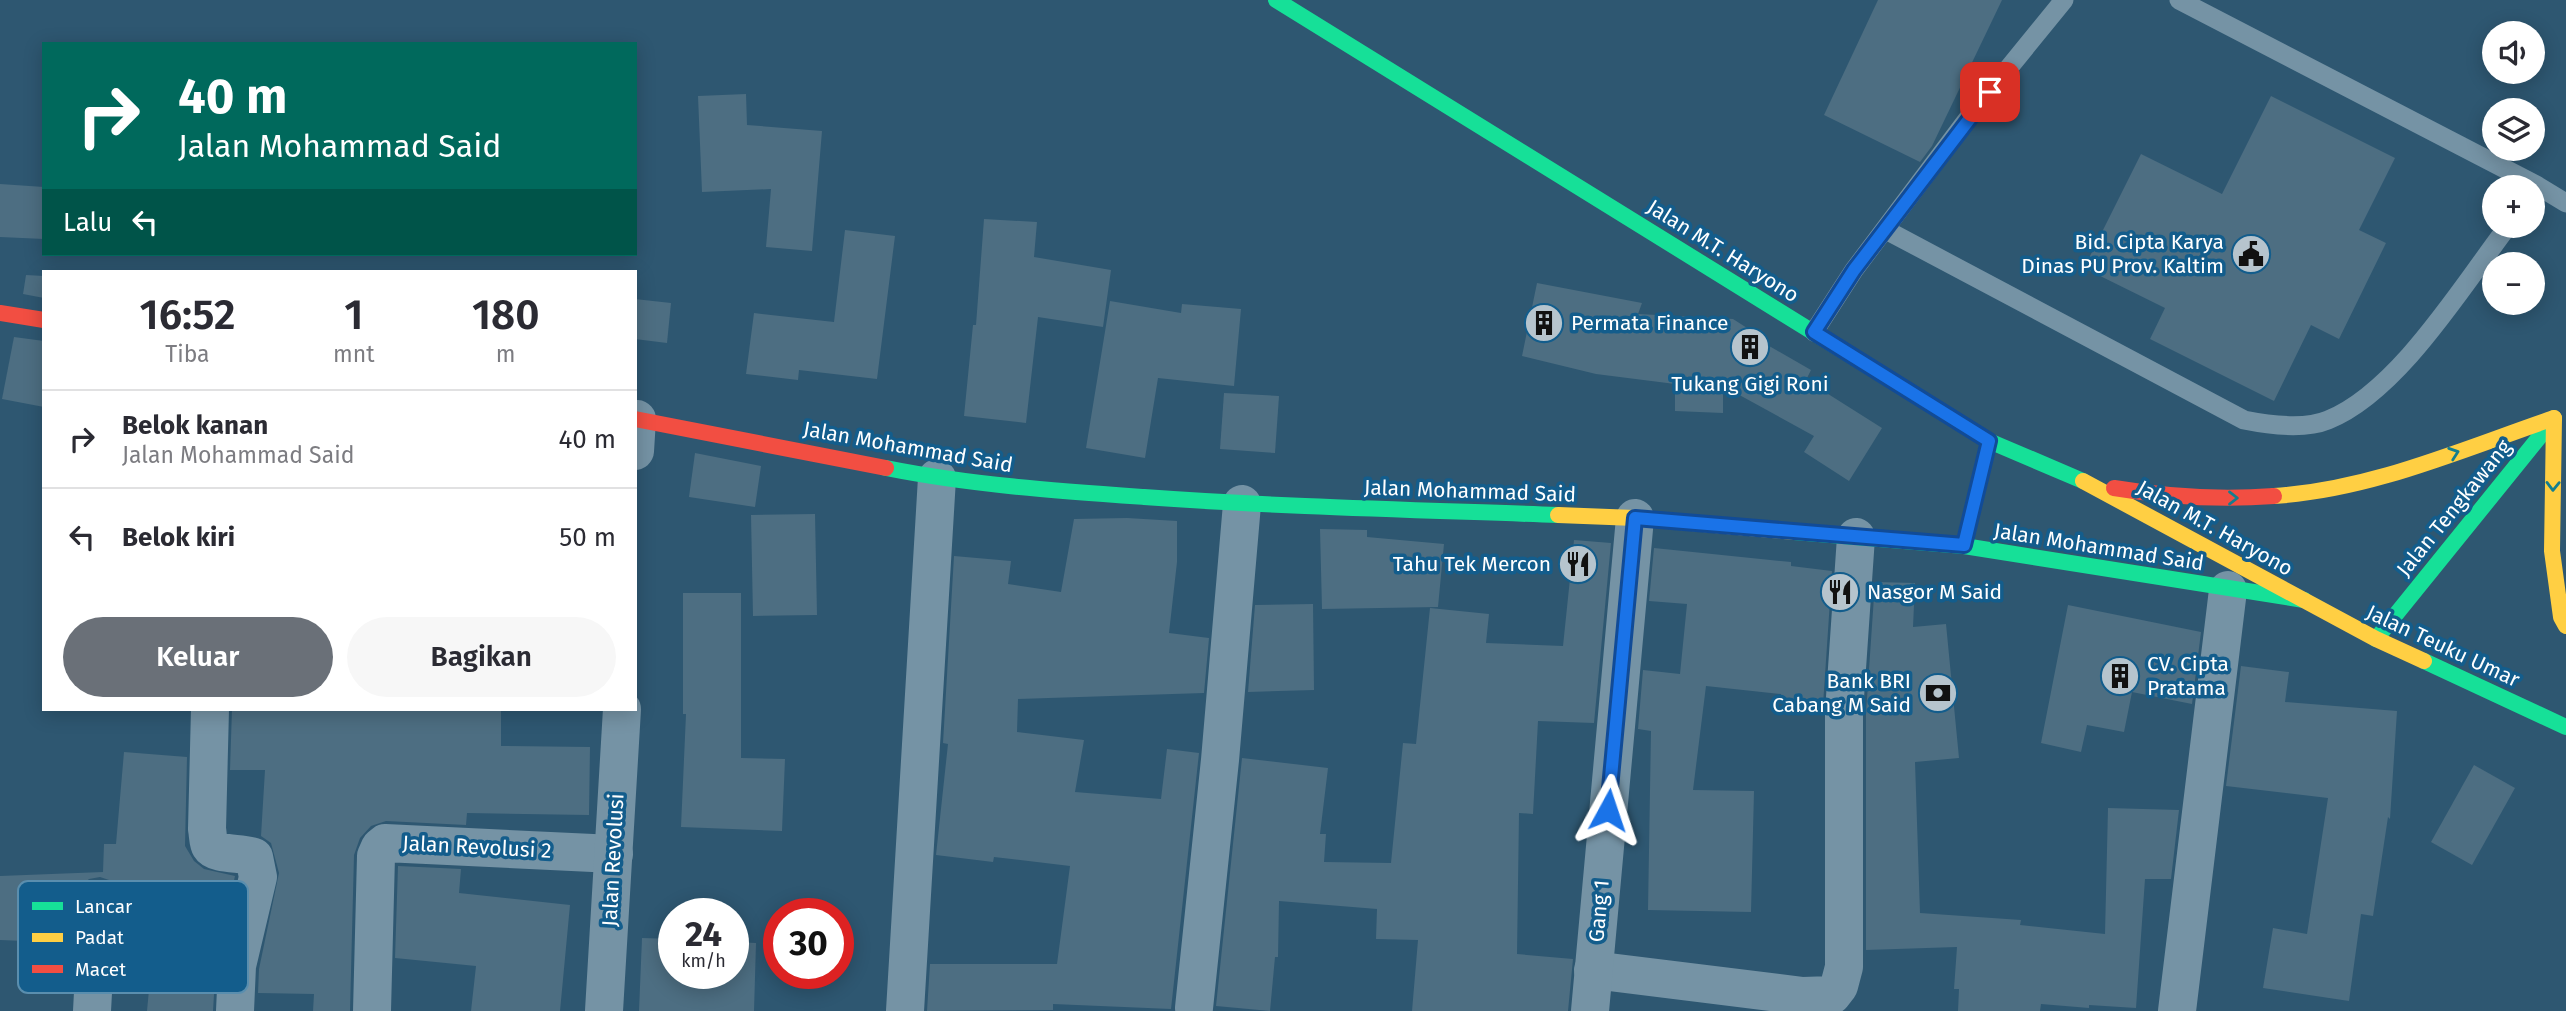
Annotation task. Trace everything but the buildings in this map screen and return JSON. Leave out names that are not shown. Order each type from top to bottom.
[{"type":"main road","name":"Jalan M.T. Haryono","points":[[1276,0],[1989,441],[2092,485],[2304,600]]},
{"type":"main road","points":[[0,313],[42,320]]},
{"type":"main road","name":"Jalan Tengkawang","points":[[2376,639],[2566,404]]},
{"type":"main road","points":[[2092,485],[2158,495],[2233,499],[2313,494],[2376,479],[2554,418],[2552,551],[2561,617],[2566,626]]},
{"type":"main road","name":"Jalan Mohammad Said","points":[[637,430],[937,478],[1041,490],[1242,504],[1635,518],[1964,545],[2228,590],[2304,600]]},
{"type":"main road","points":[[1964,545],[1989,441]]},
{"type":"main road","name":"Jalan Teuku Umar","points":[[2304,600],[2376,639],[2566,727]]},
{"type":"street","points":[[905,1011],[937,478]]},
{"type":"street","points":[[1194,1008],[1220,760],[1242,504]]},
{"type":"street","name":"Gang 1","points":[[1590,1011],[1635,518]]},
{"type":"street","points":[[1593,970],[1803,996],[1832,995],[1839,986],[1844,967],[1843,712],[1856,537]]},
{"type":"street","points":[[2178,1011],[2228,590]]},
{"type":"street","points":[[210,711],[207,830],[210,846],[216,852],[254,857],[258,877],[248,919]]},
{"type":"street","name":"Jalan Revolusi","points":[[604,1011],[622,711]]},
{"type":"street","name":"Jalan Revolusi 2","points":[[372,1011],[376,856],[385,843],[614,854]]},
{"type":"street","points":[[92,1011],[93,993]]},
{"type":"street","points":[[235,1011],[236,993]]},
{"type":"lane","points":[[1814,332],[1854,270],[1972,113],[2064,0]]},
{"type":"lane","points":[[2179,0],[2507,175]]},
{"type":"lane","points":[[2545,194],[2566,203]]},
{"type":"lane","points":[[1886,230],[2244,420],[2278,427],[2327,421],[2366,398],[2409,358],[2499,238]]},
{"type":"traffic: fast","points":[[1276,0],[1989,441],[2083,481]]},
{"type":"traffic: fast","points":[[2376,639],[2554,419]]},
{"type":"traffic: fast","points":[[1964,546],[1989,441]]},
{"type":"traffic: fast","points":[[886,468],[982,483],[1144,497],[1299,506],[1558,515]]},
{"type":"traffic: fast","points":[[1794,532],[1964,546],[2304,600]]},
{"type":"traffic: fast","points":[[2424,661],[2566,727]]},
{"type":"traffic: slow","points":[[2554,418],[2552,551],[2561,617],[2566,626]]},
{"type":"traffic: slow","points":[[2274,496],[2346,486],[2381,477],[2554,418]]},
{"type":"traffic: slow","points":[[2083,481],[2376,639],[2424,661]]},
{"type":"traffic: slow","points":[[1558,515],[1635,518],[1794,532]]},
{"type":"traffic: jam","points":[[0,313],[42,320]]},
{"type":"traffic: jam","points":[[637,419],[886,468]]},
{"type":"traffic: jam","points":[[2114,488],[2194,497],[2274,496]]},
{"type":"place","name":"Bid. Cipta Karya Dinas PU Prov. Kaltim","points":[[2251,254]]},
{"type":"place","name":"Permata Finance","points":[[1544,323]]},
{"type":"place","name":"Tukang Gigi Roni","points":[[1750,347]]},
{"type":"place","name":"Tahu Tek Mercon","points":[[1578,564]]},
{"type":"place","name":"Nasgor M Said","points":[[1840,592]]},
{"type":"place","name":"CV. Cipta Pratama","points":[[2120,676]]},
{"type":"place","name":"Bank BRI Cabang M Said","points":[[1938,693]]},
{"type":"route","points":[[1608,810],[1635,518],[1964,545],[1989,441],[1814,332],[1854,270],[1990,92]]}]
